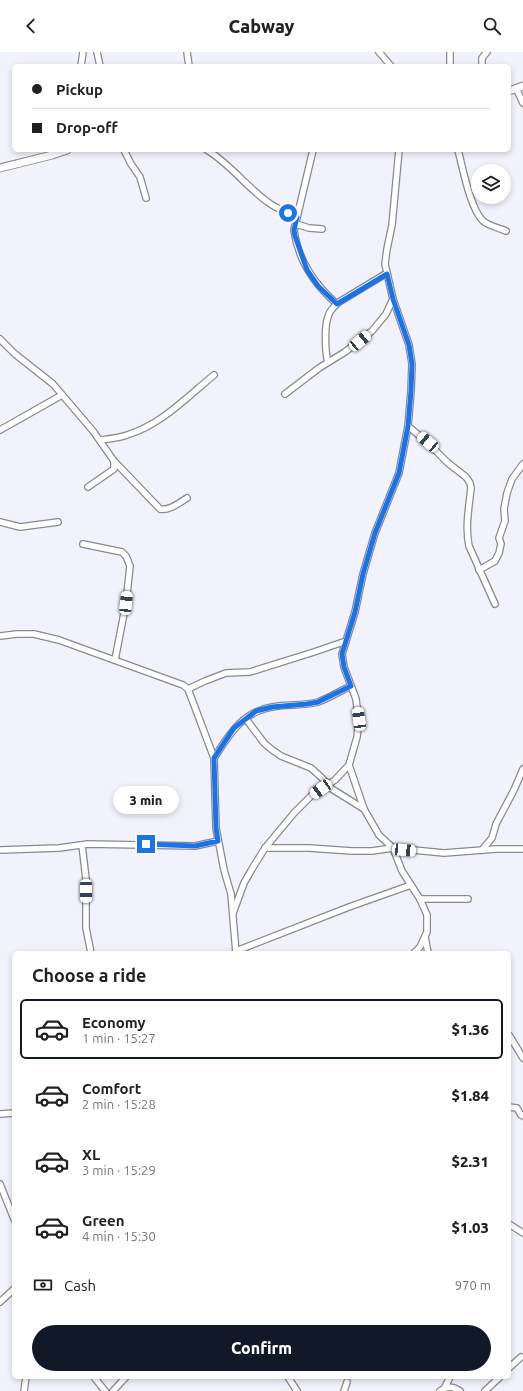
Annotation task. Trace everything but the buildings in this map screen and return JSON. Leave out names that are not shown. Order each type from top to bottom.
[{"type":"street","points":[[81,64],[83,52]]},
{"type":"street","points":[[187,52],[189,64]]},
{"type":"street","points":[[379,52],[389,64]]},
{"type":"street","points":[[450,52],[450,64]]},
{"type":"street","points":[[482,64],[482,58],[487,52]]},
{"type":"street","points":[[99,53],[100,64]]},
{"type":"street","points":[[520,87],[523,103]]},
{"type":"street","points":[[0,168],[52,156],[62,152]]},
{"type":"street","points":[[125,152],[140,177],[146,198]]},
{"type":"street","points":[[210,152],[222,159],[264,200],[278,209],[297,217]]},
{"type":"street","points":[[313,152],[294,230],[307,270],[318,286],[337,304]]},
{"type":"street","points":[[233,913],[244,882],[266,848],[294,813],[313,794],[335,780],[349,765],[357,737],[359,719],[356,699],[344,667],[342,654],[355,612],[363,574],[375,533],[399,473],[408,426],[412,364],[409,345],[393,299],[385,264],[386,249],[392,224],[399,152]]},
{"type":"street","points":[[459,152],[471,199],[476,210],[488,224],[506,231]]},
{"type":"street","points":[[296,224],[309,228],[322,229]]},
{"type":"street","points":[[328,362],[325,346],[328,316],[337,304],[387,274]]},
{"type":"street","points":[[285,394],[372,331],[386,314],[393,299]]},
{"type":"street","points":[[0,339],[15,354],[53,384],[100,440],[114,462],[160,509],[165,510],[187,498]]},
{"type":"street","points":[[100,440],[126,436],[163,417],[176,408],[214,375]]},
{"type":"street","points":[[0,430],[62,394]]},
{"type":"street","points":[[408,426],[428,442],[448,463],[466,477],[470,483],[471,488],[467,538],[479,570],[495,604]]},
{"type":"street","points":[[88,487],[114,469],[114,462]]},
{"type":"street","points":[[479,570],[495,561],[499,553],[501,544],[499,538],[505,521],[504,509],[507,493],[512,479],[523,464]]},
{"type":"street","points":[[0,522],[20,526],[58,522]]},
{"type":"street","points":[[83,544],[122,552],[126,556],[130,566],[126,603],[115,660]]},
{"type":"street","points":[[0,636],[34,634],[59,640],[188,689],[214,758],[216,828],[231,894],[236,951]]},
{"type":"street","points":[[188,689],[226,673],[250,672],[346,641]]},
{"type":"street","points":[[214,758],[234,728],[256,711],[272,707],[318,702],[351,686]]},
{"type":"street","points":[[246,719],[271,749],[281,756],[311,768],[336,792],[364,809]]},
{"type":"street","points":[[349,765],[364,809],[379,835],[393,848],[402,871],[420,899],[427,915],[427,932],[420,947],[416,951]]},
{"type":"street","points":[[482,850],[492,838],[496,824],[523,769]]},
{"type":"street","points":[[0,850],[59,848],[82,845],[130,844],[195,846],[218,841]]},
{"type":"street","points":[[82,845],[86,879],[86,928],[91,951]]},
{"type":"street","points":[[266,848],[309,848],[352,851],[372,851],[393,848],[444,853],[523,848]]},
{"type":"street","points":[[239,951],[349,907],[411,885]]},
{"type":"street","points":[[420,899],[468,899]]},
{"type":"street","points":[[425,936],[428,951]]},
{"type":"street","points":[[511,1038],[523,1058]]},
{"type":"street","points":[[511,1107],[517,1108],[523,1116]]},
{"type":"street","points":[[0,1114],[12,1113]]},
{"type":"street","points":[[0,1184],[12,1213]]},
{"type":"street","points":[[511,1225],[523,1233]]},
{"type":"street","points":[[0,1302],[12,1291]]},
{"type":"street","points":[[511,1366],[521,1357]]},
{"type":"street","points":[[24,1391],[26,1379]]},
{"type":"street","points":[[96,1379],[105,1391]]},
{"type":"street","points":[[113,1391],[124,1379]]},
{"type":"street","points":[[289,1379],[297,1391]]},
{"type":"street","points":[[442,1389],[449,1379]]},
{"type":"street","points":[[485,1391],[498,1379]]},
{"type":"street","points":[[344,1391],[347,1382]]},
{"type":"street","points":[[442,1389],[452,1386],[460,1391]]},
{"type":"route","points":[[146,844],[195,846],[218,841],[216,828],[214,758],[234,728],[256,711],[272,707],[318,702],[351,686],[344,667],[342,654],[355,612],[363,574],[375,533],[399,473],[408,426],[412,364],[409,345],[393,299],[387,274],[337,304],[318,286],[307,270],[295,236],[294,230],[297,217],[288,213]]}]
